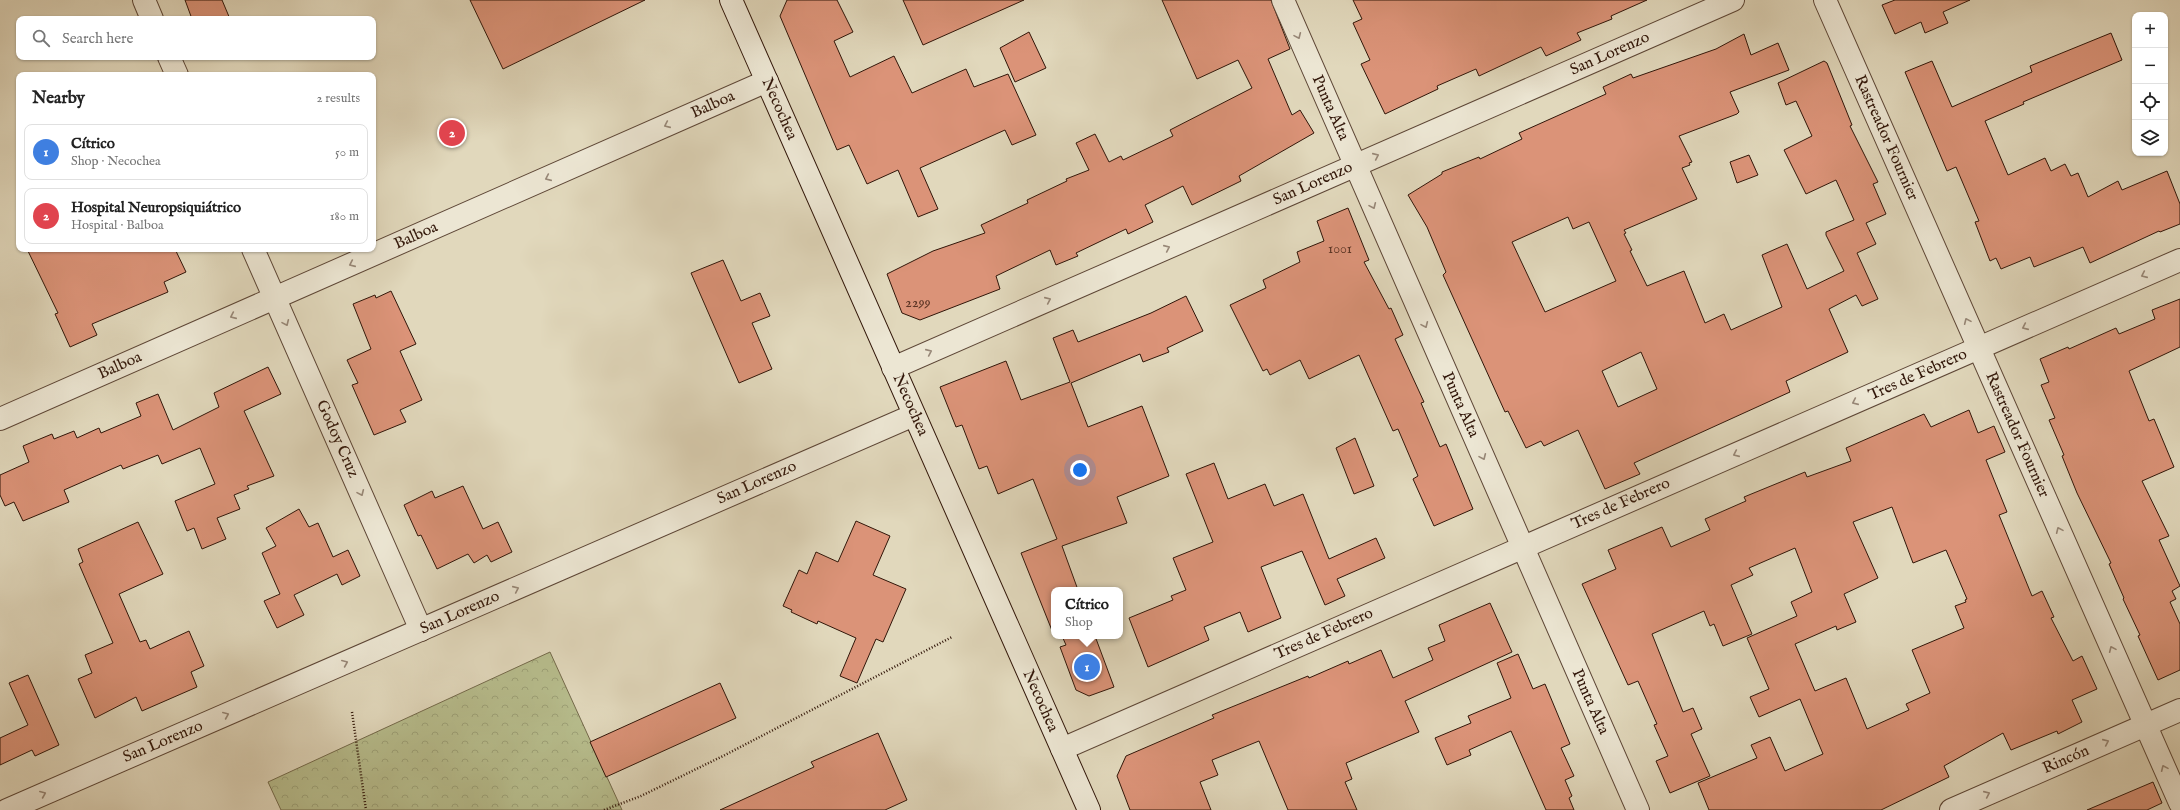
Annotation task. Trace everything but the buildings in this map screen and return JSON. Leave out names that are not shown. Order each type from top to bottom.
[{"type":"street","points":[[144,0],[151,16]]},
{"type":"street","name":"Necochea","points":[[731,0],[1088,810]]},
{"type":"street","name":"Punta Alta","points":[[1283,0],[1638,810]]},
{"type":"street","name":"San Lorenzo","points":[[893,368],[1733,0]]},
{"type":"street","name":"Rastreador Fournier","points":[[1825,0],[2180,803]]},
{"type":"street","points":[[170,60],[176,72]]},
{"type":"street","name":"Balboa","points":[[0,419],[767,81]]},
{"type":"street","name":"Godoy Cruz","points":[[254,252],[421,630]]},
{"type":"street","name":"Tres de Febrero","points":[[1062,749],[2180,260]]},
{"type":"street","name":"San Lorenzo","points":[[7,810],[914,415]]},
{"type":"street","name":"Rincón","points":[[1951,810],[2180,710]]},
{"type":"path","points":[[604,810],[642,796],[725,755],[952,637]]},
{"type":"path","points":[[352,712],[366,810]]},
{"type":"green space","points":[[550,652],[622,810],[281,810],[268,782]]},
{"type":"place","name":"Hospital Neuropsiquiátrico","points":[[452,133]]},
{"type":"place","name":"Cítrico","points":[[1087,667]]}]
